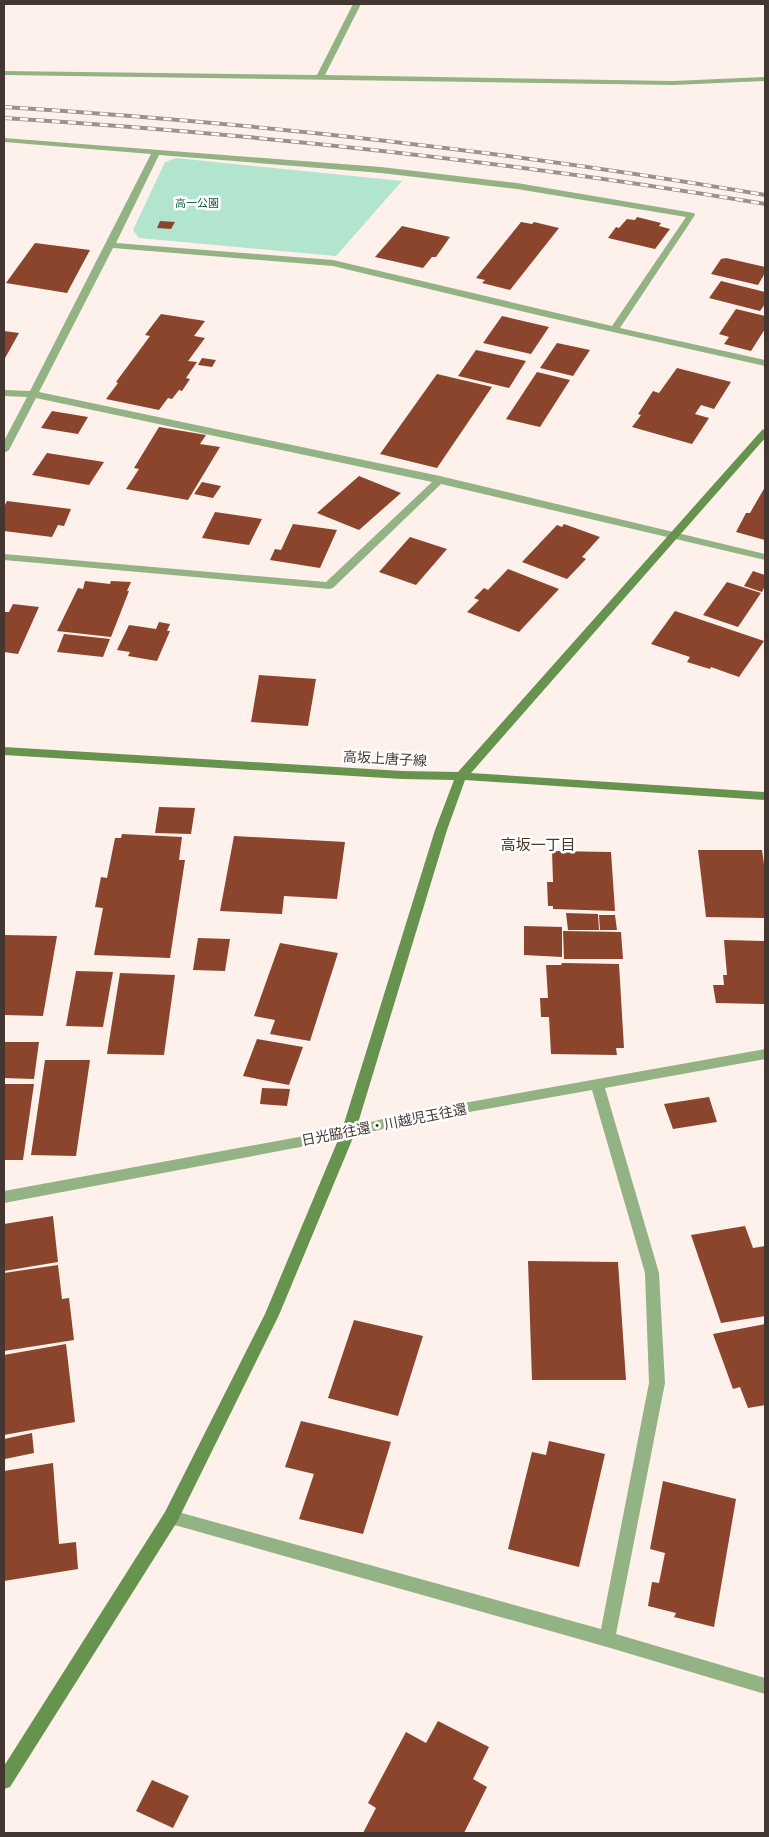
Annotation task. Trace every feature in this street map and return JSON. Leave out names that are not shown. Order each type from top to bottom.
[{"type":"street","points":[[320,77],[357,4]]},
{"type":"street","points":[[4,73],[673,83],[765,79]]},
{"type":"street","points":[[4,140],[381,170],[517,186],[691,215],[615,329]]},
{"type":"street","points":[[4,450],[156,152]]},
{"type":"street","points":[[110,245],[333,263],[765,363]]},
{"type":"street","points":[[4,393],[32,394],[440,479],[675,533],[765,556]]},
{"type":"street","points":[[4,1781],[171,1517],[272,1315],[348,1133],[441,830],[461,776],[765,432]]},
{"type":"street","points":[[4,557],[329,586],[440,479]]},
{"type":"street","name":"高坂上唐子線","points":[[4,751],[402,775],[461,776],[765,796]]},
{"type":"street","name":"日光脇往還・川越児玉往還","points":[[4,1197],[348,1133],[402,1119],[765,1054]]},
{"type":"street","points":[[597,1084],[652,1273],[657,1382],[607,1638]]},
{"type":"street","points":[[171,1517],[607,1638],[765,1686]]},
{"type":"green space","name":"高一公園","points":[[176,158],[402,181],[336,256],[139,238],[133,230],[165,162]]},
{"type":"building","points":[[637,217],[661,223],[659,226],[670,229],[655,249],[608,238],[616,227],[619,228],[627,219],[635,220]]},
{"type":"building","points":[[160,221],[175,222],[171,229],[157,228]]},
{"type":"building","points":[[521,222],[532,224],[534,222],[559,228],[510,290],[482,283],[485,280],[476,278]]},
{"type":"building","points":[[402,226],[450,237],[436,257],[432,257],[423,268],[375,257]]},
{"type":"building","points":[[35,243],[90,250],[67,293],[6,283]]},
{"type":"building","points":[[726,258],[765,267],[765,273],[758,285],[711,274],[721,259]]},
{"type":"building","points":[[721,281],[765,292],[765,304],[760,311],[709,298]]},
{"type":"building","points":[[736,309],[765,316],[765,329],[751,351],[724,344],[729,337],[719,334]]},
{"type":"building","points":[[161,314],[205,321],[194,336],[205,338],[188,361],[197,362],[186,378],[190,379],[182,391],[179,390],[172,399],[168,398],[159,410],[106,399],[118,383],[116,382],[150,336],[145,335]]},
{"type":"building","points":[[502,316],[549,327],[531,354],[483,343]]},
{"type":"building","points":[[4,331],[19,333],[4,360]]},
{"type":"building","points":[[557,343],[590,350],[573,376],[540,368]]},
{"type":"building","points":[[476,350],[526,361],[509,388],[458,376]]},
{"type":"building","points":[[202,358],[216,360],[212,367],[198,365]]},
{"type":"building","points":[[677,368],[731,382],[714,409],[701,405],[695,414],[709,418],[692,444],[632,427],[641,415],[638,414],[653,391],[659,393]]},
{"type":"building","points":[[537,372],[570,380],[540,427],[506,419]]},
{"type":"building","points":[[437,374],[492,387],[437,468],[380,454]]},
{"type":"building","points":[[52,411],[88,417],[78,434],[41,428]]},
{"type":"building","points":[[159,427],[206,435],[200,444],[220,447],[188,500],[126,489],[139,469],[134,468]]},
{"type":"building","points":[[47,453],[104,462],[89,485],[32,475]]},
{"type":"building","points":[[359,476],[401,493],[359,530],[317,513]]},
{"type":"building","points":[[202,482],[221,486],[213,498],[194,494]]},
{"type":"building","points":[[765,487],[765,540],[736,532],[746,513],[750,513]]},
{"type":"building","points":[[7,501],[71,509],[64,526],[58,525],[52,537],[4,531],[4,507]]},
{"type":"building","points":[[215,512],[262,519],[249,545],[202,538]]},
{"type":"building","points":[[293,524],[337,530],[320,568],[270,560],[275,549],[281,550]]},
{"type":"building","points":[[564,524],[600,537],[582,557],[586,559],[567,579],[522,562],[557,525],[562,527]]},
{"type":"building","points":[[410,537],[447,549],[416,585],[379,572]]},
{"type":"building","points":[[508,569],[559,589],[519,632],[467,612],[479,600],[474,598],[484,588],[488,590]]},
{"type":"building","points":[[753,571],[765,575],[765,586],[762,592],[744,586]]},
{"type":"building","points":[[85,581],[110,584],[111,581],[131,582],[111,637],[57,631],[78,588],[83,589]]},
{"type":"building","points":[[727,582],[761,593],[738,627],[703,615]]},
{"type":"building","points":[[13,604],[39,607],[18,654],[4,652],[4,612],[9,612]]},
{"type":"building","points":[[675,611],[764,641],[739,677],[711,667],[710,669],[687,662],[690,657],[651,644]]},
{"type":"building","points":[[159,622],[170,624],[167,631],[170,631],[157,661],[128,656],[130,652],[117,650],[129,625],[156,629]]},
{"type":"building","points":[[64,634],[110,639],[103,657],[57,652]]},
{"type":"building","points":[[259,675],[316,679],[308,726],[251,722]]},
{"type":"building","points":[[159,807],[195,808],[191,834],[155,833]]},
{"type":"building","points":[[122,834],[182,837],[179,860],[185,860],[170,958],[94,955],[103,908],[95,907],[101,877],[107,878],[115,838],[121,838]]},
{"type":"building","points":[[234,836],[345,842],[337,899],[284,896],[282,914],[220,911]]},
{"type":"building","points":[[698,850],[762,850],[765,871],[765,918],[706,917]]},
{"type":"building","points":[[552,851],[611,852],[615,911],[553,909],[553,906],[548,906],[547,882],[553,882]]},
{"type":"building","points":[[566,913],[598,914],[599,930],[568,930]]},
{"type":"building","points":[[599,915],[615,915],[617,930],[600,930]]},
{"type":"building","points":[[524,926],[562,927],[562,957],[524,955]]},
{"type":"building","points":[[563,931],[621,932],[623,959],[564,959]]},
{"type":"building","points":[[4,935],[57,936],[43,1016],[4,1015]]},
{"type":"building","points":[[198,938],[230,939],[225,971],[193,970]]},
{"type":"building","points":[[724,940],[765,941],[765,1004],[716,1003],[713,985],[724,985],[723,975],[727,975]]},
{"type":"building","points":[[280,943],[338,953],[310,1041],[270,1034],[275,1020],[254,1016]]},
{"type":"building","points":[[562,963],[619,964],[624,1048],[616,1048],[617,1055],[551,1054],[549,1017],[541,1017],[540,998],[548,998],[546,965],[561,965]]},
{"type":"building","points":[[76,971],[113,972],[103,1027],[66,1026]]},
{"type":"building","points":[[120,973],[175,975],[164,1055],[107,1054]]},
{"type":"building","points":[[257,1039],[303,1047],[289,1085],[243,1076]]},
{"type":"building","points":[[4,1042],[39,1042],[34,1079],[4,1078]]},
{"type":"building","points":[[45,1060],[90,1060],[76,1156],[31,1155]]},
{"type":"building","points":[[4,1084],[34,1084],[23,1160],[4,1160]]},
{"type":"building","points":[[262,1088],[290,1089],[287,1106],[260,1104]]},
{"type":"building","points":[[709,1097],[717,1122],[673,1129],[664,1104]]},
{"type":"building","points":[[53,1216],[58,1262],[4,1271],[4,1224]]},
{"type":"building","points":[[745,1226],[753,1248],[765,1246],[765,1316],[721,1323],[691,1235]]},
{"type":"building","points":[[528,1261],[618,1262],[626,1380],[532,1380]]},
{"type":"building","points":[[58,1265],[62,1299],[69,1298],[74,1340],[4,1351],[4,1273]]},
{"type":"building","points":[[354,1320],[423,1336],[398,1416],[328,1398]]},
{"type":"building","points":[[765,1324],[765,1405],[748,1408],[740,1387],[733,1389],[713,1334]]},
{"type":"building","points":[[66,1344],[75,1422],[4,1435],[4,1355]]},
{"type":"building","points":[[301,1421],[391,1442],[363,1534],[299,1519],[314,1474],[285,1467]]},
{"type":"building","points":[[32,1433],[34,1453],[5,1459],[4,1439]]},
{"type":"building","points":[[549,1441],[605,1454],[579,1567],[508,1549],[532,1452],[546,1455]]},
{"type":"building","points":[[53,1463],[59,1544],[76,1542],[78,1569],[4,1581],[4,1471]]},
{"type":"building","points":[[663,1481],[736,1499],[714,1627],[674,1617],[676,1613],[648,1606],[652,1582],[659,1583],[665,1553],[650,1549]]},
{"type":"building","points":[[438,1721],[489,1747],[473,1779],[487,1787],[464,1833],[363,1833],[376,1808],[368,1803],[406,1732],[426,1743]]},
{"type":"building","points":[[152,1780],[189,1796],[173,1828],[136,1811]]},
{"type":"railway","points":[[4,107],[195,121],[386,141],[576,165],[765,195]]},
{"type":"railway","points":[[4,118],[195,132],[386,151],[576,175],[765,204]]},
{"type":"district","name":"高坂一丁目","points":[[538,844]]}]
